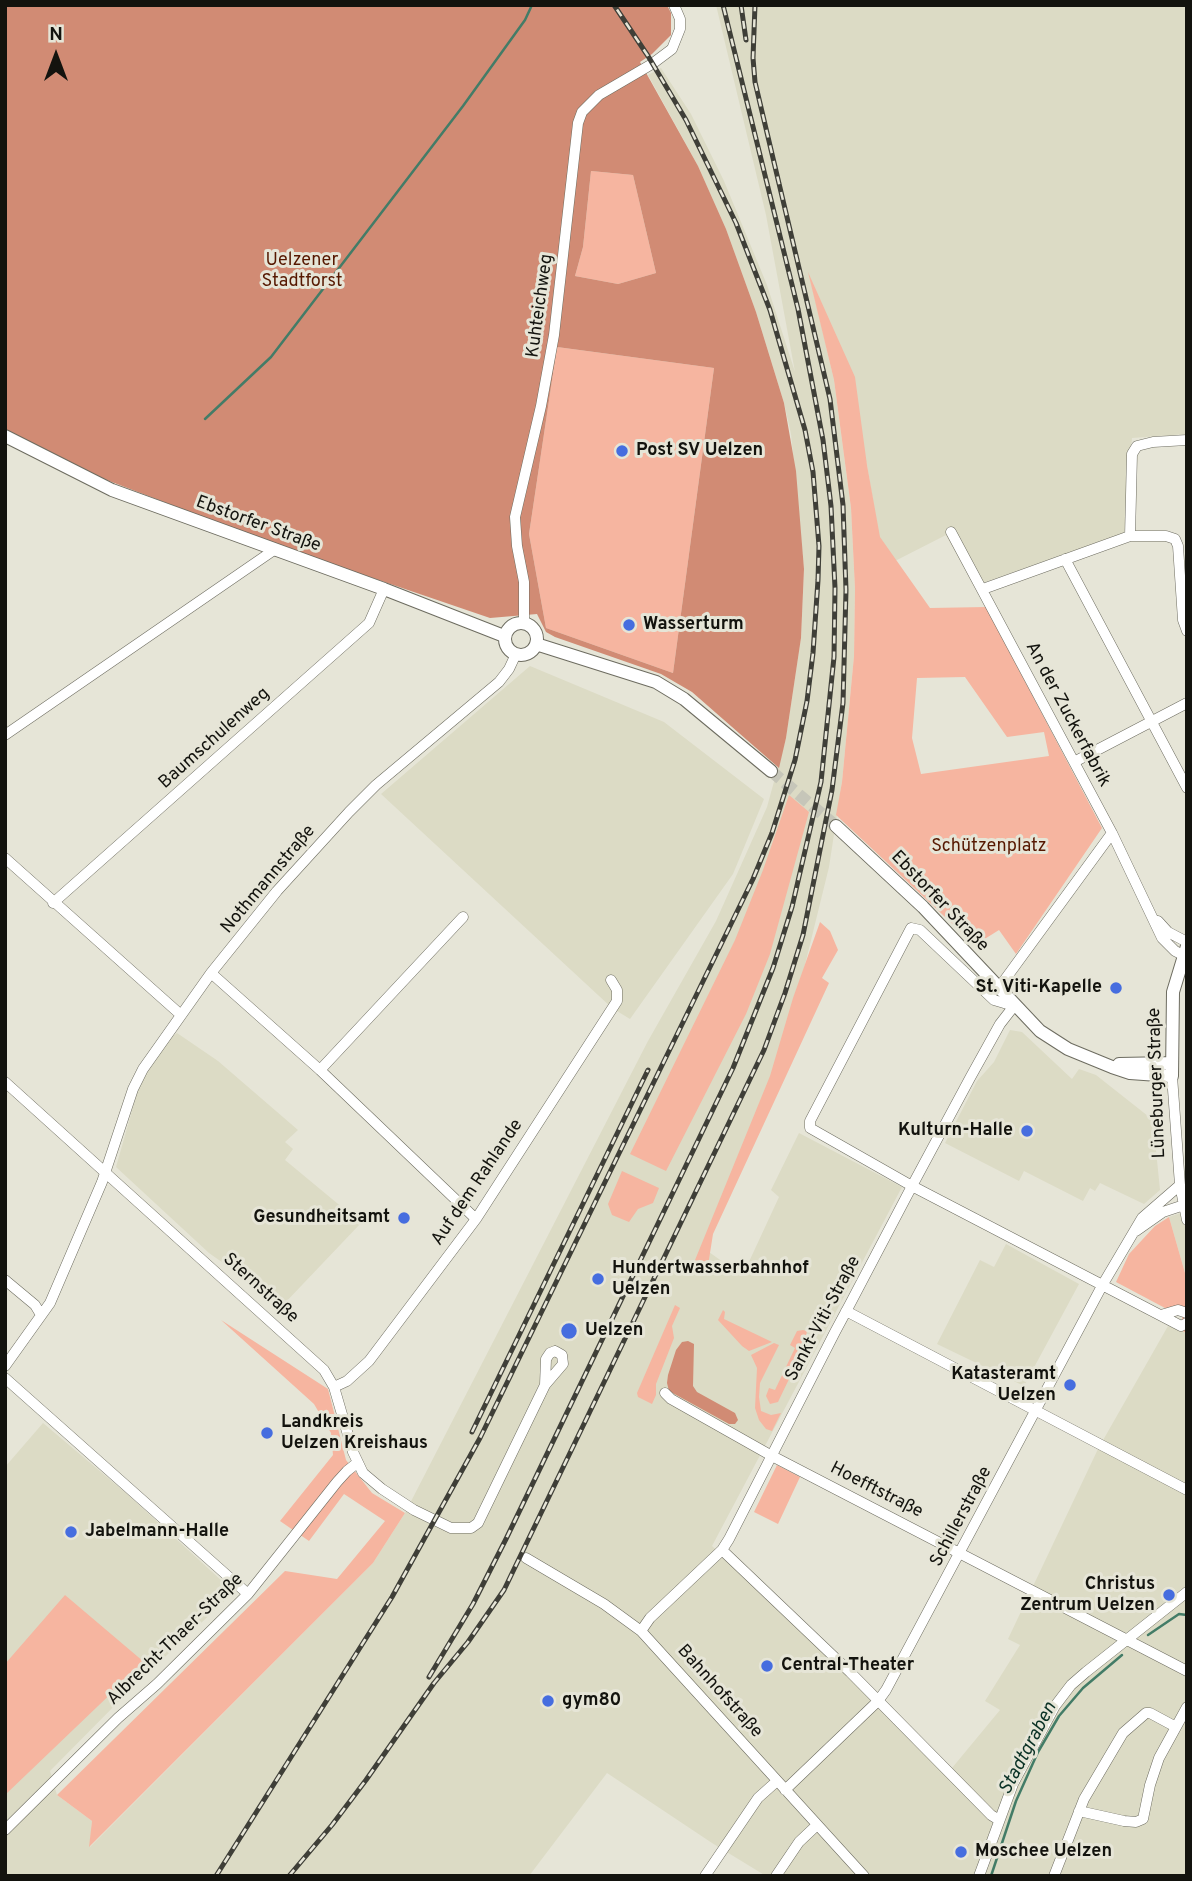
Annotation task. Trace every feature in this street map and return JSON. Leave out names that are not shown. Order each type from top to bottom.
[{"type":"main road","name":"Ebstorfer Straße","points":[[5,436],[112,490],[384,589],[504,636]]},
{"type":"main road","points":[[524,623],[536,633],[536,644],[528,653],[516,654],[507,647],[504,636],[514,624],[524,623]]},
{"type":"main road","points":[[536,644],[656,682],[684,699],[771,771]]},
{"type":"main road","name":"Ebstorfer Straße","points":[[836,826],[923,907],[1014,1006],[1052,1040],[1086,1057],[1172,1070]]},
{"type":"main road","name":"Lüneburger Straße","points":[[1172,1070],[1171,1009],[1185,948]]},
{"type":"street","name":"Kuhteichweg","points":[[524,623],[524,582],[515,517],[541,406],[554,335],[578,123],[589,103],[663,57],[677,40],[680,19],[674,5]]},
{"type":"street","points":[[1130,536],[1132,454],[1137,446],[1187,440]]},
{"type":"street","name":"An der Zuckerfabrik","points":[[951,532],[1112,833],[1162,938],[1175,951],[1185,948]]},
{"type":"street","points":[[983,589],[1130,536],[1166,536],[1175,539],[1178,546],[1183,584],[1183,620],[1187,631]]},
{"type":"street","points":[[5,735],[274,550]]},
{"type":"street","points":[[1065,559],[1187,788]]},
{"type":"street","name":"Baumschulenweg","points":[[53,903],[369,622],[384,589]]},
{"type":"street","name":"Nothmannstraße","points":[[5,1366],[53,1295],[106,1172],[133,1089],[143,1069],[211,973],[277,891],[349,812],[376,785],[499,682],[516,654]]},
{"type":"street","points":[[1074,762],[1187,703]]},
{"type":"street","points":[[998,989],[1112,833]]},
{"type":"street","points":[[5,858],[181,1015]]},
{"type":"street","points":[[320,1070],[463,917]]},
{"type":"street","name":"Ebstorfer Straße","points":[[912,1186],[810,1128],[810,1121],[911,928],[920,930],[995,1000],[1014,1006]]},
{"type":"street","points":[[211,973],[320,1070],[476,1219]]},
{"type":"street","name":"Auf dem Rahlande","points":[[334,1387],[347,1381],[369,1361],[476,1219],[617,1001],[617,990],[611,979]]},
{"type":"street","name":"Sankt-Viti-Straße","points":[[641,1631],[650,1618],[722,1550],[912,1186],[994,1034],[1014,1006]]},
{"type":"street","name":"Lüneburger Straße","points":[[1172,1070],[1180,1185],[1187,1220]]},
{"type":"street","name":"Sternstraße","points":[[5,1082],[324,1370],[334,1387],[358,1463],[369,1479],[398,1500],[446,1526],[471,1528],[478,1522],[545,1385]]},
{"type":"street","name":"Schillerstraße","points":[[785,1790],[878,1701],[897,1672],[1103,1284],[1148,1210],[1180,1185]]},
{"type":"street","points":[[912,1186],[1181,1326],[1187,1323]]},
{"type":"street","name":"Schillerstraße","points":[[1133,1234],[1155,1216],[1184,1205]]},
{"type":"street","points":[[5,1280],[35,1306],[41,1315]]},
{"type":"street","points":[[1161,1315],[1178,1310],[1187,1313]]},
{"type":"street","points":[[846,1311],[1187,1490]]},
{"type":"street","points":[[5,1378],[248,1594]]},
{"type":"street","name":"Hoefftstraße","points":[[665,1393],[671,1399],[772,1456],[1187,1671]]},
{"type":"street","name":"Albrecht-Thaer-Straße","points":[[5,1830],[248,1594],[337,1482],[358,1463]]},
{"type":"street","points":[[722,1550],[999,1820]]},
{"type":"street","name":"Bahnhofstraße","points":[[526,1558],[604,1604],[641,1631],[785,1790],[814,1828],[864,1876]]},
{"type":"street","points":[[979,1876],[1025,1758],[1055,1706],[1071,1685],[1187,1592]]},
{"type":"street","points":[[1079,1811],[1136,1822],[1143,1819],[1159,1758],[1187,1707]]},
{"type":"street","points":[[1054,1876],[1079,1811],[1118,1740],[1146,1713],[1176,1727]]},
{"type":"street","points":[[705,1876],[737,1826],[764,1792],[777,1781]]},
{"type":"street","points":[[775,1876],[799,1842],[814,1828]]},
{"type":"shaded area","points":[[716,5],[1187,5],[1187,434],[1132,438],[1124,533],[974,586],[946,535],[895,561],[879,537],[867,465],[810,277],[834,380],[851,508],[855,589],[854,656],[842,782],[829,867],[785,1046],[702,1247],[723,1262],[747,1266],[779,1197],[771,1190],[799,1133],[902,1187],[712,1546],[952,1768],[1000,1710],[985,1701],[1020,1645],[1008,1639],[1098,1449],[1168,1326],[1187,1333],[1187,1876],[766,1876],[607,1773],[529,1876],[5,1876],[5,1467],[43,1423],[127,1494],[234,1592],[134,1686],[50,1771],[57,1795],[92,1821],[90,1847],[373,1563],[405,1513],[648,1041],[716,921],[767,807],[786,738],[801,638],[804,569],[791,434],[756,312],[726,229],[698,166],[648,75],[661,68],[691,114],[724,181],[767,285],[795,372],[766,215]]},
{"type":"shaded area","points":[[530,666],[664,722],[764,799],[733,874],[630,1019],[612,1008],[381,794]]},
{"type":"shaded area","points":[[1010,1030],[1022,1032],[1072,1079],[1079,1069],[1096,1075],[1153,1120],[1160,1190],[1144,1204],[1100,1183],[1095,1191],[1090,1188],[1083,1201],[1024,1171],[1019,1181],[945,1143],[977,1081],[994,1062]]},
{"type":"shaded area","points":[[177,1033],[218,1061],[298,1130],[285,1142],[293,1149],[285,1160],[361,1223],[283,1305],[209,1253],[116,1167],[141,1079],[167,1041]]},
{"type":"shaded area","points":[[1187,1211],[1187,1280],[1169,1217]]},
{"type":"shaded area","points":[[1006,1244],[1079,1284],[1024,1386],[937,1344],[980,1260],[994,1267]]},
{"type":"green space","name":"Uelzener Stadtforst","points":[[5,5],[667,5],[671,13],[671,35],[640,62],[698,166],[726,229],[756,312],[784,403],[796,471],[804,569],[801,638],[779,768],[692,692],[661,674],[555,637],[546,632],[537,614],[490,618],[276,545],[91,474],[5,429]],"holes":[[[591,171],[633,175],[656,273],[618,284],[575,276],[583,247]],[[557,347],[714,368],[673,673],[546,628],[529,534]]]},
{"type":"green space","points":[[591,171],[633,175],[656,273],[618,284],[575,276],[583,247]]},
{"type":"green space","name":"Schützenplatz","points":[[808,272],[855,377],[880,537],[930,608],[986,607],[1102,828],[1016,954],[999,930],[975,945],[836,815],[842,782],[854,656],[855,589],[851,508],[834,380]],"holes":[[[965,677],[1007,737],[1044,732],[1049,756],[921,774],[912,738],[917,678]]]},
{"type":"green space","name":"Post SV Uelzen","points":[[557,347],[714,368],[673,673],[546,628],[529,534]]},
{"type":"green space","points":[[789,795],[809,812],[770,954],[746,1014],[666,1171],[630,1154],[735,940]]},
{"type":"green space","points":[[820,922],[830,931],[838,950],[822,978],[829,983],[713,1234],[707,1272],[693,1265],[770,1076],[793,998]]},
{"type":"green space","points":[[622,1171],[659,1188],[653,1203],[638,1209],[629,1222],[612,1215],[608,1204]]},
{"type":"green space","points":[[1169,1217],[1187,1280],[1187,1333],[1180,1330],[1183,1313],[1165,1308],[1116,1282],[1129,1254],[1155,1226]]},
{"type":"green space","points":[[675,1305],[680,1308],[672,1326],[674,1338],[656,1384],[656,1395],[652,1404],[638,1397],[637,1393]]},
{"type":"green space","points":[[723,1310],[724,1319],[772,1342],[749,1351],[718,1320]]},
{"type":"green space","points":[[221,1320],[328,1389],[346,1460],[372,1493],[405,1513],[373,1563],[89,1847],[92,1821],[57,1795],[285,1571],[337,1579],[385,1521],[344,1494],[309,1541],[280,1521],[333,1455],[331,1433],[314,1404]]},
{"type":"green space","points":[[797,1331],[807,1331],[803,1350],[778,1402],[770,1404],[766,1396],[769,1388],[775,1390],[795,1348],[790,1345]]},
{"type":"green space","points":[[682,1342],[694,1344],[693,1386],[697,1392],[735,1413],[738,1420],[735,1424],[729,1424],[669,1391],[668,1375],[676,1350]]},
{"type":"green space","points":[[774,1343],[779,1345],[760,1383],[759,1397],[761,1411],[771,1415],[781,1413],[772,1431],[766,1429],[759,1420],[755,1408],[757,1368],[751,1355]]},
{"type":"green space","points":[[777,1465],[800,1477],[778,1524],[754,1512]]},
{"type":"green space","points":[[65,1595],[144,1662],[5,1795],[5,1664]]},
{"type":"waterway","points":[[205,419],[271,357],[463,106],[525,20],[532,5]]},
{"type":"waterway","name":"Stadtgraben","points":[[1148,1635],[1179,1614],[1187,1615]]},
{"type":"waterway","name":"Stadtgraben","points":[[991,1876],[1016,1801],[1038,1752],[1059,1716],[1083,1688],[1122,1655]]},
{"type":"tunnel","points":[[771,771],[836,826]]},
{"type":"railway","points":[[216,1876],[392,1597],[480,1438],[753,879],[772,833],[795,760],[807,701],[818,580],[819,546],[813,472],[805,430],[770,310],[736,223],[686,120],[614,5]]},
{"type":"railway","points":[[429,1677],[473,1604],[506,1539],[733,1068],[773,968],[792,907],[821,782],[834,657],[835,588],[831,506],[823,440],[798,309],[723,5]]},
{"type":"railway","points":[[741,5],[746,40]]},
{"type":"railway","points":[[289,1876],[366,1780],[504,1590],[764,1050],[803,935],[832,790],[843,703],[846,590],[843,505],[830,399],[755,82],[755,5]]},
{"type":"railway","points":[[472,1432],[648,1070]]},
{"type":"place","name":"Post SV Uelzen","points":[[622,451]]},
{"type":"place","name":"Wasserturm","points":[[629,625]]},
{"type":"place","name":"St. Viti-Kapelle","points":[[1116,988]]},
{"type":"place","name":"Kulturn-Halle","points":[[1027,1131]]},
{"type":"place","name":"Gesundheitsamt","points":[[404,1218]]},
{"type":"place","name":"Hundertwasserbahnhof Uelzen","points":[[598,1279]]},
{"type":"place","name":"Uelzen","points":[[569,1331]]},
{"type":"place","name":"Katasteramt Uelzen","points":[[1070,1385]]},
{"type":"place","name":"Landkreis Uelzen Kreishaus","points":[[267,1433]]},
{"type":"place","name":"Jabelmann-Halle","points":[[71,1532]]},
{"type":"place","name":"Christus Zentrum Uelzen","points":[[1169,1595]]},
{"type":"place","name":"Central-Theater","points":[[767,1666]]},
{"type":"place","name":"gym80","points":[[548,1701]]},
{"type":"place","name":"Moschee Uelzen","points":[[961,1852]]}]
